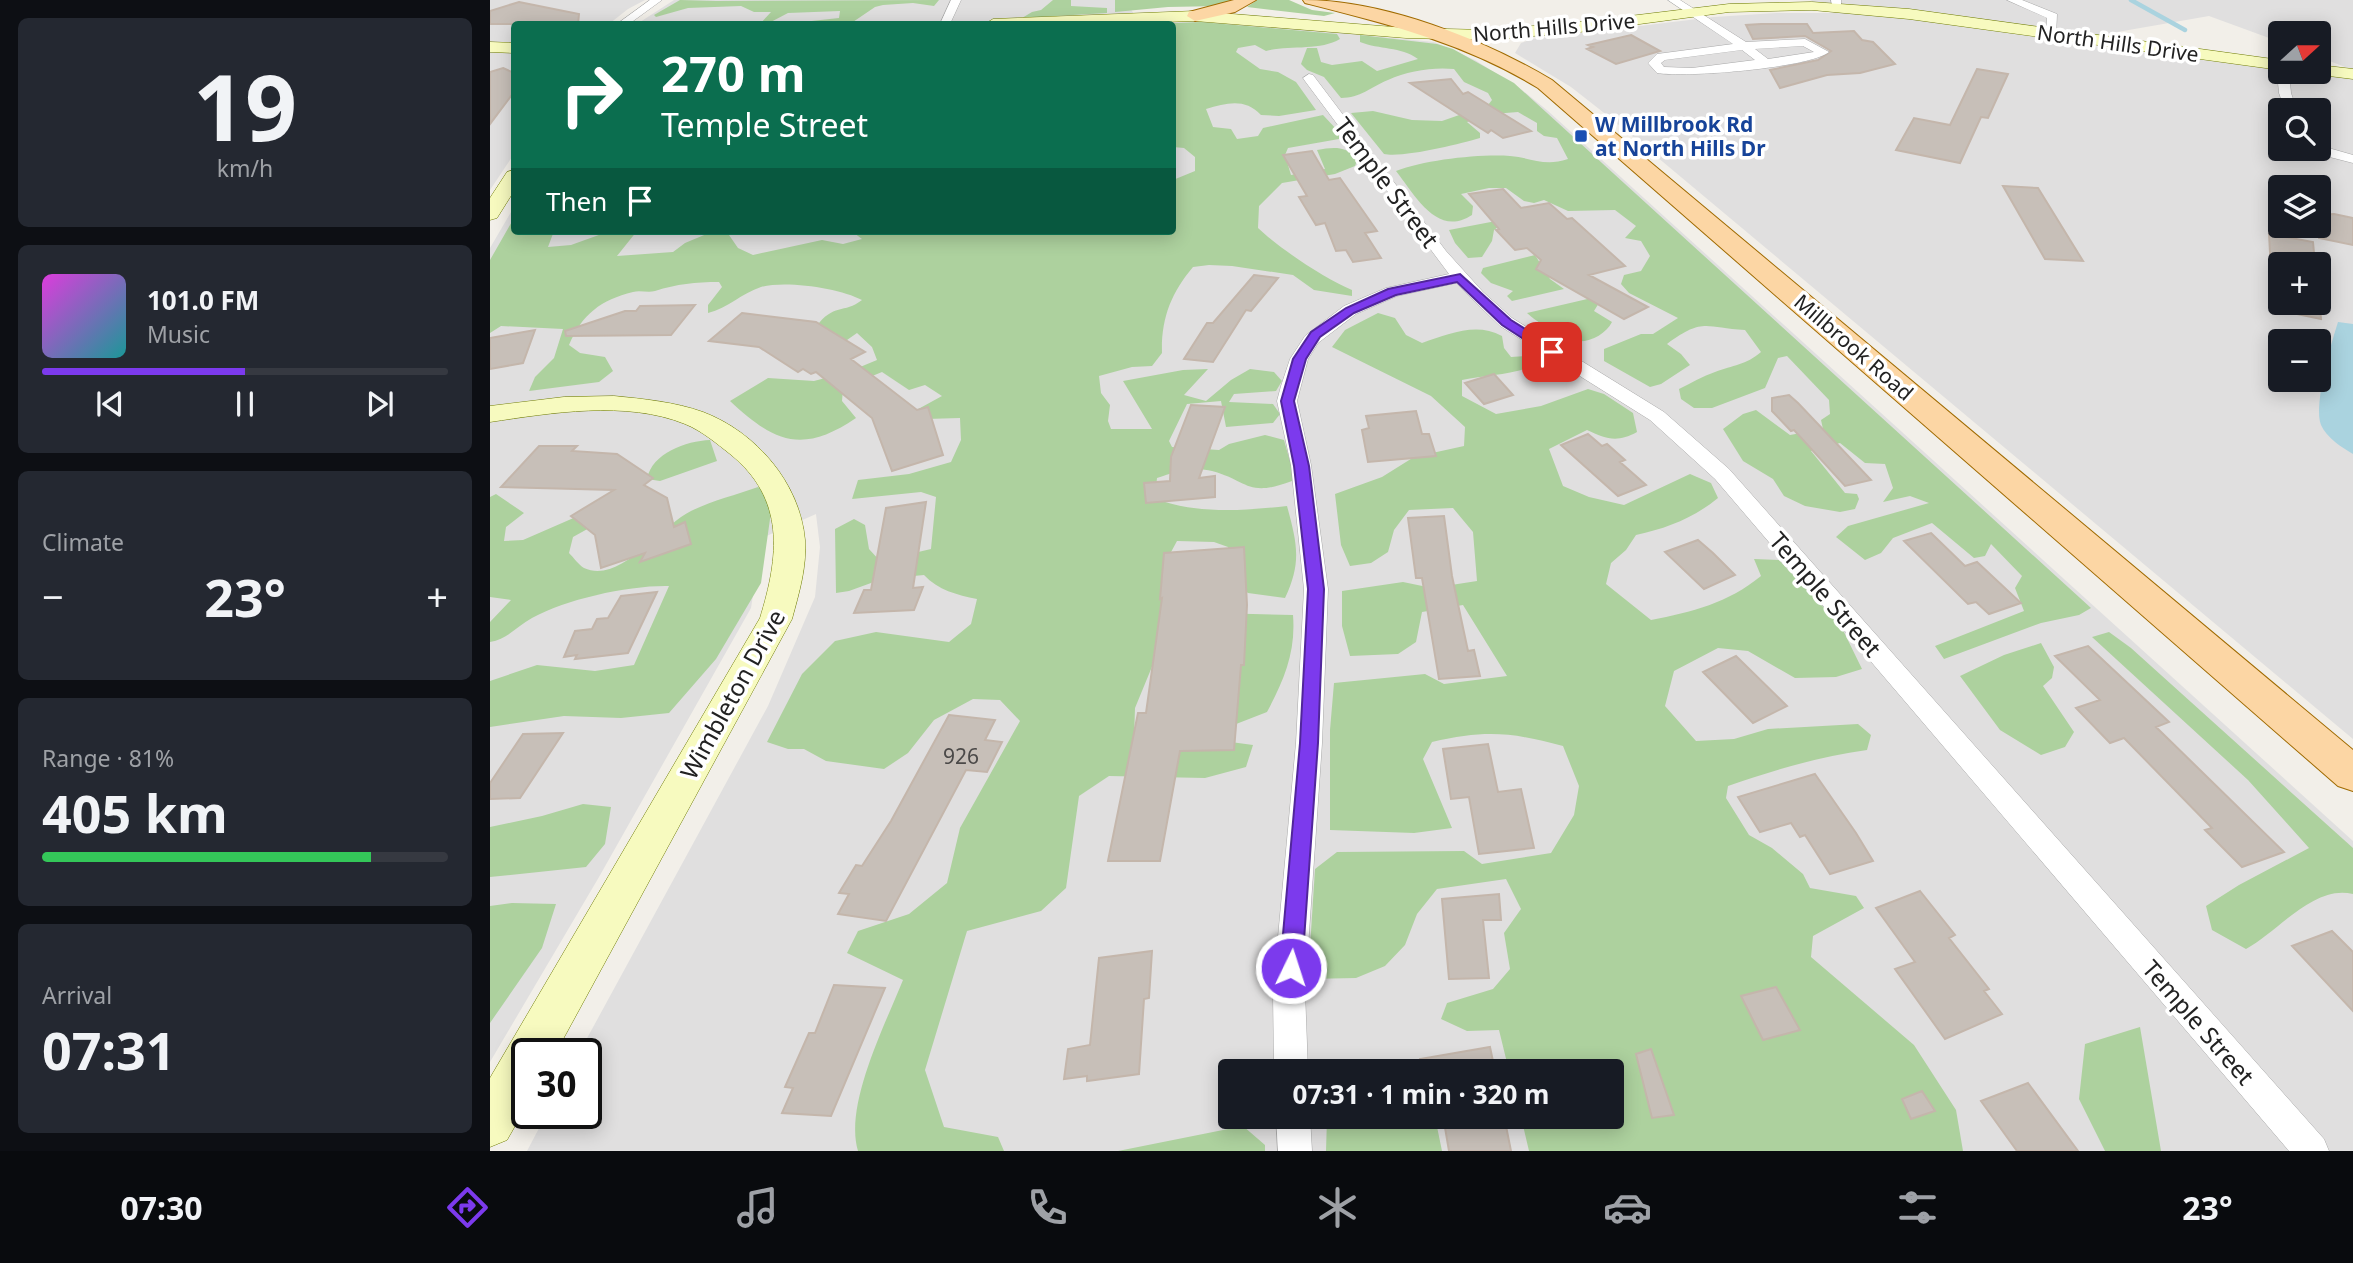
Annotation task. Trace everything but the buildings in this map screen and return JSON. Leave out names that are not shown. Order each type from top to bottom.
[{"type":"main road","points":[[1195,16],[1229,8],[1248,0]]},
{"type":"main road","name":"Millbrook Road","points":[[1311,0],[1451,35],[1520,67],[1555,92],[2353,774]]},
{"type":"main road","points":[[1347,0],[1418,18],[1451,35]]},
{"type":"main road","name":"North Hills Drive","points":[[1090,21],[1195,16],[1451,35],[1540,32],[1756,6],[1837,4],[2268,63]]},
{"type":"main road","points":[[490,47],[511,48]]},
{"type":"main road","points":[[2331,72],[2353,75]]},
{"type":"main road","points":[[490,214],[511,181]]},
{"type":"main road","name":"Wimbleton Drive","points":[[490,414],[600,404],[652,409],[697,419],[738,445],[765,470],[783,500],[791,531],[791,563],[776,619],[539,1038]]},
{"type":"main road","points":[[490,1123],[511,1087]]},
{"type":"street","points":[[626,21],[657,0]]},
{"type":"street","points":[[946,21],[956,0]]},
{"type":"street","points":[[1673,0],[1765,61]]},
{"type":"street","points":[[2012,0],[2053,16],[2052,34]]},
{"type":"street","points":[[1805,42],[1823,52],[1810,57],[1680,73],[1661,70],[1654,63],[1655,59],[1669,55],[1744,46],[1805,42]]},
{"type":"street","name":"Temple Street","points":[[1309,78],[1460,278],[1506,322],[1657,416],[1715,467],[2312,1151]]},
{"type":"street","points":[[2331,153],[2353,159]]},
{"type":"street","points":[[1291,1059],[1289,991],[1308,756],[1316,589],[1301,466],[1287,401],[1290,386],[1299,359],[1311,340],[1350,310],[1392,292],[1460,278]]},
{"type":"street","points":[[1294,1129],[1295,1151]]},
{"type":"shaded area","points":[[490,0],[645,0],[613,21],[511,21],[511,158],[490,190]]},
{"type":"shaded area","points":[[674,0],[1125,0],[1138,21],[642,21]]},
{"type":"shaded area","points":[[1810,0],[2353,0],[2353,70],[2331,62],[2331,21],[2268,21],[2268,38],[2209,16],[2060,42],[2268,68],[2268,84],[2331,84],[2331,76],[2353,79],[2353,739],[1608,116],[1571,87],[1515,53],[1521,43],[1532,39],[1714,17],[1835,13]]},
{"type":"shaded area","points":[[1208,20],[1434,42],[1475,60],[1522,90],[2353,841],[2353,1151],[527,1151],[539,1129],[602,1129],[602,1038],[587,1038],[768,706],[815,597],[820,547],[816,514],[762,538],[751,608],[599,877],[490,1062],[490,248],[511,212],[511,235],[1176,235],[1176,21],[1174,21]]},
{"type":"green space","points":[[680,0],[939,0],[934,6],[913,3],[883,5],[875,7],[854,21],[812,21],[839,18],[840,11],[788,13],[773,21],[763,21],[771,12],[754,12],[741,6],[688,8],[656,17],[654,15]]},
{"type":"green space","points":[[1053,0],[1071,0],[1071,6],[1107,8],[1107,13],[1022,18],[1041,10]]},
{"type":"green space","points":[[1115,0],[1236,0],[1221,6],[1115,12]]},
{"type":"green space","points":[[1257,0],[1289,0],[1312,10],[1335,13],[1324,16],[1247,7]]},
{"type":"green space","points":[[1201,22],[1337,34],[1340,39],[1323,45],[1266,51],[1255,45],[1238,48],[1236,52],[1260,69],[1278,72],[1296,82],[1316,110],[1279,116],[1261,115],[1249,106],[1235,103],[1206,109],[1213,127],[1231,129],[1237,139],[1258,136],[1263,128],[1323,115],[1339,132],[1339,139],[1288,148],[1285,155],[1291,175],[1325,169],[1317,150],[1323,149],[1339,148],[1348,151],[1358,158],[1355,166],[1335,174],[1282,183],[1259,206],[1258,228],[1303,262],[1352,290],[1352,296],[1314,290],[1293,275],[1232,266],[1193,267],[1173,297],[1163,329],[1162,353],[1152,366],[1132,367],[1099,376],[1101,393],[1110,405],[1108,421],[1111,429],[1152,429],[1123,381],[1183,370],[1208,369],[1184,395],[1206,401],[1231,380],[1250,369],[1274,372],[1282,381],[1276,391],[1234,394],[1229,402],[1273,404],[1280,414],[1273,423],[1226,427],[1221,401],[1187,404],[1169,441],[1172,447],[1219,450],[1229,444],[1265,435],[1284,440],[1293,472],[1292,481],[1257,488],[1212,471],[1191,469],[1157,478],[1155,499],[1188,507],[1220,510],[1287,506],[1296,563],[1285,598],[1248,593],[1230,579],[1228,547],[1214,542],[1177,541],[1164,565],[1213,613],[1293,615],[1293,641],[1288,665],[1267,712],[1231,726],[1163,640],[1135,708],[1134,739],[1216,740],[1253,745],[1246,767],[1205,778],[1109,776],[1079,796],[1066,888],[1041,911],[967,931],[925,1070],[944,1127],[998,1137],[1004,1151],[858,1151],[855,1132],[861,1089],[903,980],[847,953],[858,931],[909,914],[947,883],[960,828],[1020,721],[1000,700],[973,699],[934,720],[908,753],[884,769],[826,761],[804,749],[788,749],[767,742],[802,674],[835,641],[876,632],[949,642],[971,624],[977,599],[948,591],[935,585],[924,575],[882,579],[836,593],[835,529],[854,519],[865,525],[869,549],[880,561],[931,549],[936,497],[921,492],[852,499],[858,480],[909,474],[951,462],[961,440],[960,418],[926,419],[889,425],[942,396],[925,385],[909,390],[882,372],[843,388],[842,401],[856,418],[820,436],[805,440],[790,439],[761,426],[746,415],[730,401],[768,378],[814,381],[848,372],[877,360],[872,347],[857,333],[847,340],[834,342],[816,327],[833,312],[862,300],[812,286],[784,284],[761,287],[708,313],[708,305],[722,287],[719,282],[686,284],[652,292],[636,291],[611,299],[587,317],[569,345],[580,353],[605,357],[613,371],[599,382],[529,391],[535,377],[554,358],[563,329],[501,326],[490,333],[490,260],[511,223],[511,235],[552,235],[548,247],[571,245],[599,235],[634,235],[617,256],[673,252],[685,243],[704,235],[729,235],[738,248],[753,255],[822,240],[843,244],[862,239],[857,235],[1176,235],[1176,179],[1195,171],[1195,157],[1184,148],[1176,147],[1176,23]]},
{"type":"green space","points":[[1360,35],[1437,44],[1453,49],[1514,83],[2091,608],[2079,615],[2041,623],[1944,659],[1935,646],[2024,611],[2015,588],[2022,576],[1991,544],[1985,556],[1974,558],[1932,523],[1893,538],[1881,553],[1865,560],[1836,537],[1848,526],[1929,503],[1910,496],[1883,502],[1893,488],[1885,464],[1865,463],[1840,443],[1811,451],[1845,493],[1857,494],[1859,499],[1855,509],[1840,512],[1805,506],[1784,496],[1773,479],[1743,461],[1723,429],[1743,414],[1756,410],[1790,435],[1823,429],[1821,420],[1830,414],[1829,400],[1787,356],[1778,358],[1765,388],[1712,408],[1694,408],[1681,399],[1679,389],[1710,374],[1745,362],[1761,352],[1745,330],[1704,326],[1679,336],[1667,344],[1690,365],[1661,384],[1650,387],[1604,361],[1604,349],[1641,334],[1653,334],[1678,318],[1629,293],[1621,284],[1624,275],[1641,271],[1650,256],[1641,241],[1625,238],[1636,226],[1615,210],[1568,211],[1544,200],[1534,203],[1524,201],[1506,188],[1489,188],[1461,194],[1473,206],[1472,215],[1459,221],[1438,218],[1419,202],[1396,171],[1436,161],[1468,157],[1510,156],[1545,162],[1568,159],[1557,138],[1544,136],[1537,131],[1537,123],[1518,112],[1493,114],[1467,122],[1480,133],[1480,138],[1417,152],[1384,154],[1351,113],[1373,111],[1412,120],[1442,121],[1488,105],[1492,100],[1488,93],[1464,82],[1454,69],[1429,69],[1404,74],[1360,94],[1341,98],[1324,77],[1307,70],[1301,64],[1307,48],[1317,48],[1321,62],[1332,65],[1362,61],[1377,71],[1418,59],[1404,52],[1360,42]]},
{"type":"green space","points":[[1527,215],[1502,224],[1494,230],[1492,241],[1482,257],[1468,258],[1455,243],[1449,230]]},
{"type":"green space","points":[[1535,255],[1550,279],[1564,289],[1512,301],[1507,296],[1513,291],[1491,283],[1481,273],[1483,268]]},
{"type":"green space","points":[[1596,297],[1602,298],[1594,311],[1612,322],[1604,332],[1587,340],[1569,339],[1527,313]]},
{"type":"green space","points":[[1378,313],[1395,318],[1406,335],[1422,343],[1472,330],[1502,336],[1504,348],[1511,357],[1528,356],[1534,366],[1462,380],[1462,396],[1496,414],[1541,406],[1588,389],[1604,394],[1633,413],[1637,432],[1623,438],[1600,436],[1587,430],[1549,449],[1563,486],[1589,497],[1624,505],[1690,474],[1711,483],[1718,498],[1679,522],[1636,535],[1626,550],[1611,563],[1606,584],[1651,620],[1695,610],[1736,593],[1761,576],[1754,559],[1779,560],[1841,626],[1862,669],[1836,677],[1795,678],[1748,651],[1718,648],[1674,671],[1665,706],[1696,741],[1734,739],[1768,729],[1858,724],[1871,735],[1867,750],[1814,760],[1745,780],[1728,786],[1726,798],[1749,835],[1772,848],[1803,874],[1810,888],[1856,896],[1864,908],[1813,936],[1811,957],[1914,1045],[1956,1110],[1963,1151],[1529,1151],[1524,1129],[1624,1129],[1624,1059],[1506,1059],[1499,1030],[1467,1031],[1441,1019],[1447,1003],[1493,989],[1510,969],[1504,933],[1521,909],[1506,879],[1437,889],[1417,914],[1405,945],[1385,966],[1356,978],[1308,979],[1315,869],[1337,852],[1464,851],[1482,864],[1551,853],[1574,815],[1579,786],[1563,746],[1513,735],[1483,734],[1451,738],[1432,742],[1423,759],[1452,828],[1414,833],[1330,830],[1330,730],[1334,683],[1425,674],[1444,684],[1507,676],[1463,605],[1422,612],[1416,642],[1398,654],[1350,656],[1342,626],[1342,591],[1403,582],[1432,588],[1477,581],[1473,532],[1453,508],[1409,510],[1394,530],[1388,552],[1371,563],[1350,566],[1341,545],[1335,494],[1382,477],[1414,457],[1464,446],[1465,427],[1431,396],[1332,347],[1345,330]]},
{"type":"green space","points":[[710,440],[717,461],[660,481],[647,479],[656,462],[671,450]]},
{"type":"green space","points":[[758,487],[767,491],[771,512],[761,583],[716,659],[669,713],[621,718],[564,716],[490,727],[490,681],[537,665],[595,671],[634,665],[669,586],[636,588],[580,599],[546,611],[502,638],[490,642],[490,622],[511,600],[490,597],[490,497],[496,494],[524,513],[506,527],[504,541],[523,540],[585,513],[600,522],[573,537],[569,553],[584,568],[598,571],[626,561],[691,511]]},
{"type":"green space","points":[[2109,632],[2131,648],[2353,848],[2353,894],[2324,896],[2310,903],[2246,949],[2212,930],[2206,906],[2239,885],[2309,848],[2248,780],[2092,637]]},
{"type":"green space","points":[[2041,643],[2054,667],[2052,678],[2043,686],[2074,732],[2065,747],[2041,755],[2000,730],[1960,676],[2004,655]]},
{"type":"green space","points":[[583,804],[611,807],[605,844],[586,867],[490,877],[490,827]]},
{"type":"green space","points":[[512,903],[556,904],[542,948],[490,1023],[490,906]]},
{"type":"green space","points":[[2140,1027],[2161,1151],[2105,1151],[2079,1099],[2085,1044]]},
{"type":"green space","points":[[1228,1129],[1246,1129],[1265,1145],[1265,1151],[1118,1151]]},
{"type":"green space","points":[[1327,1129],[1437,1129],[1442,1151],[1326,1151]]},
{"type":"water","points":[[2338,322],[2353,324],[2353,454],[2327,434],[2319,416],[2321,392],[2331,392],[2331,344]]},
{"type":"waterway","points":[[2131,0],[2185,30]]},
{"type":"place","name":"W Millbrook Rd at North Hills Dr","points":[[1581,136]]},
{"type":"route","points":[[1291,968],[1309,743],[1316,589],[1301,466],[1287,401],[1299,359],[1315,335],[1350,310],[1392,292],[1460,278],[1506,322],[1552,352]]}]
